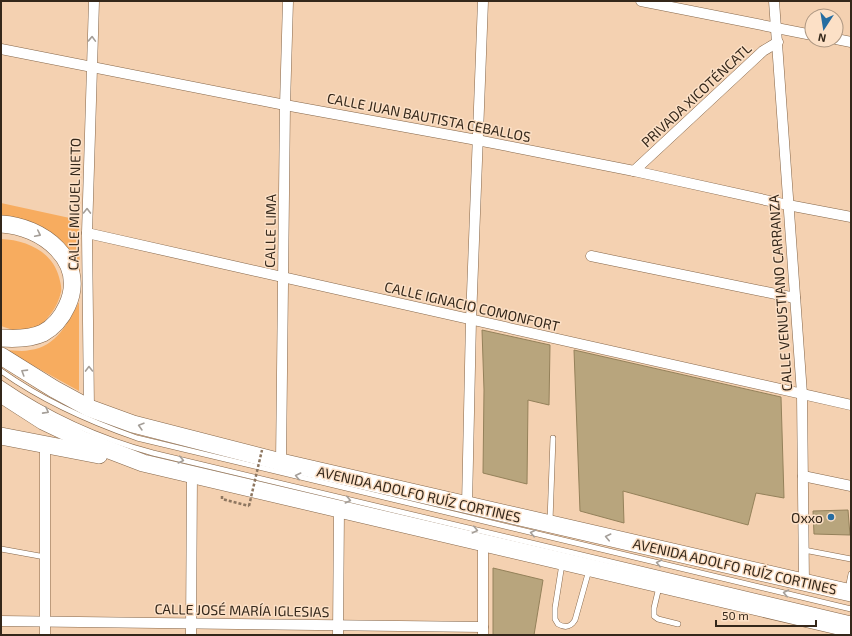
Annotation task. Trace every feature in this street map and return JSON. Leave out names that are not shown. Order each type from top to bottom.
[{"type":"main road","points":[[1,224],[28,229],[44,237],[55,246],[65,257],[71,271],[72,286],[70,300],[67,307],[54,325],[43,332],[31,336],[16,339],[1,338]]},
{"type":"main road","name":"AVENIDA ADOLFO RUÍZ CORTINES","points":[[1,356],[54,389],[89,408],[133,424],[281,462],[849,593]]},
{"type":"main road","points":[[1,394],[43,421],[83,440],[143,463]]},
{"type":"main road","points":[[1,436],[143,463],[192,474],[851,629]]},
{"type":"street","name":"CALLE MIGUEL NIETO","points":[[89,408],[87,233],[94,1]]},
{"type":"street","name":"CALLE LIMA","points":[[281,462],[285,105],[288,1]]},
{"type":"street","points":[[467,505],[471,320],[483,1]]},
{"type":"street","points":[[641,1],[804,33]]},
{"type":"street","name":"CALLE VENUSTIANO CARRANZA","points":[[774,1],[802,394],[804,582]]},
{"type":"street","name":"PRIVADA XICOTÉNCATL","points":[[634,171],[763,51],[778,42]]},
{"type":"street","name":"CALLE JUAN BAUTISTA CEBALLOS","points":[[1,49],[285,105],[477,140],[634,171],[788,205],[851,217]]},
{"type":"street","name":"CALLE IGNACIO COMONFORT","points":[[87,233],[851,405]]},
{"type":"street","points":[[591,256],[795,298]]},
{"type":"street","points":[[44,635],[45,444]]},
{"type":"street","points":[[191,635],[192,474]]},
{"type":"street","points":[[803,476],[851,486]]},
{"type":"street","points":[[338,630],[339,509]]},
{"type":"street","points":[[483,542],[483,631]]},
{"type":"street","name":"CALLE JOSÉ MARÍA IGLESIAS","points":[[1,621],[191,623],[338,630],[483,631]]},
{"type":"lane","points":[[1,371],[44,399],[103,426],[137,438],[851,609]]},
{"type":"lane","points":[[1,383],[34,405],[72,425],[120,444],[851,619]]},
{"type":"lane","points":[[549,524],[553,438]]},
{"type":"lane","points":[[1,549],[45,557]]},
{"type":"lane","points":[[804,550],[851,559]]},
{"type":"lane","points":[[563,561],[554,614],[558,624],[565,627],[572,625],[575,620],[589,568]]},
{"type":"lane","points":[[849,593],[851,574]]},
{"type":"lane","points":[[660,584],[654,608],[654,616],[658,619],[678,624]]},
{"type":"path","points":[[222,499],[249,506],[262,450],[266,444]]},
{"type":"shaded area","points":[[1,203],[79,220],[80,288],[78,267],[64,243],[37,227],[1,218]]},
{"type":"shaded area","points":[[1,239],[20,242],[37,249],[50,260],[56,268],[61,286],[61,292],[52,312],[38,328],[13,330],[1,326]]},
{"type":"shaded area","points":[[79,302],[79,391],[5,350],[27,351],[47,344],[66,326]]},
{"type":"building","points":[[482,330],[550,345],[549,405],[528,400],[527,484],[483,473],[484,390]]},
{"type":"building","points":[[574,350],[781,397],[784,498],[756,493],[748,525],[623,491],[624,523],[580,511]]},
{"type":"building","name":"Oxxo","points":[[848,510],[850,535],[814,534],[813,511]]},
{"type":"building","points":[[493,568],[543,580],[534,635],[493,635]]},
{"type":"place","name":"Oxxo","points":[[831,517]]}]
